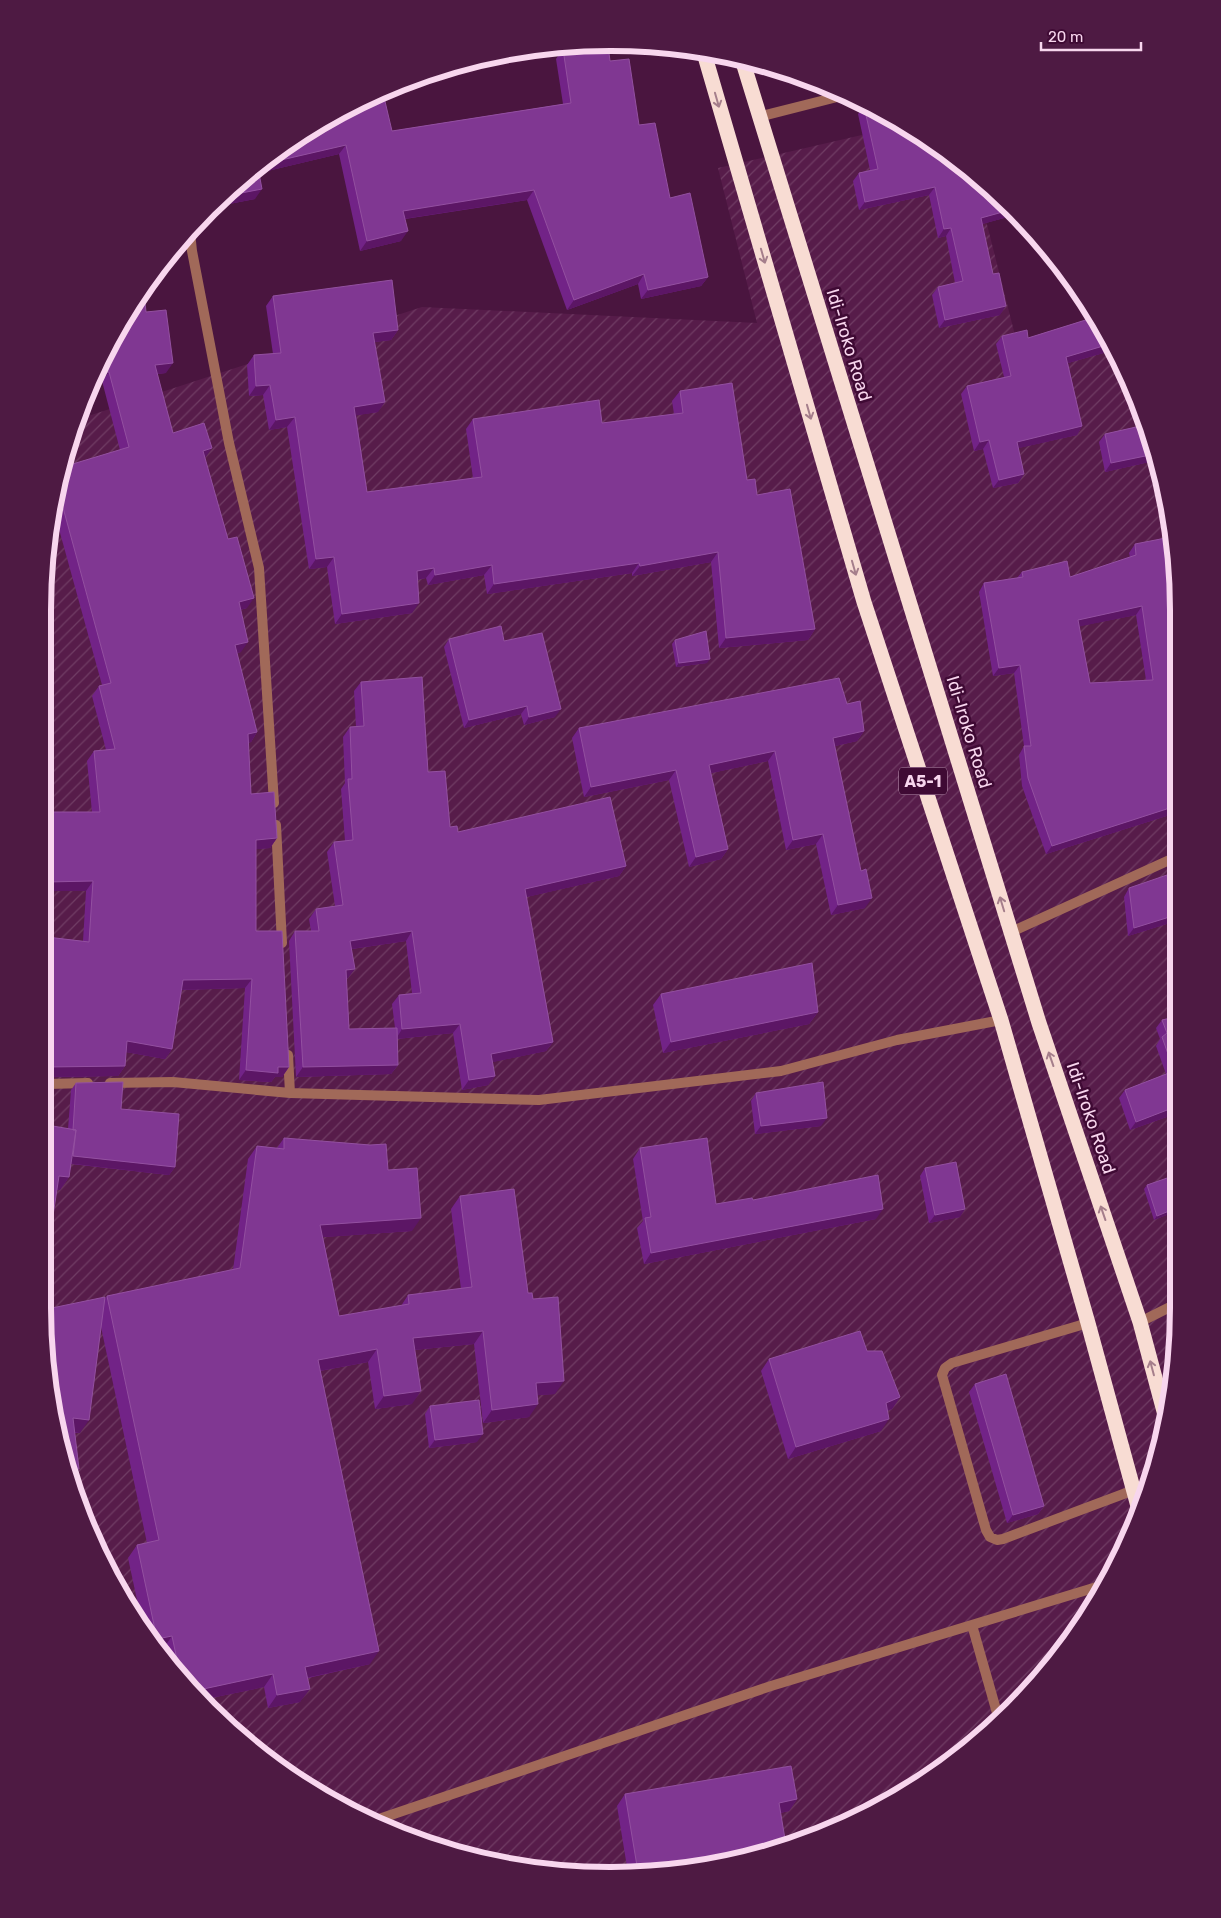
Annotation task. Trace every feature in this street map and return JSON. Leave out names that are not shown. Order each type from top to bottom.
[{"type":"highway","name":"A5-1","points":[[706,60],[864,602],[1001,1020],[1136,1498]]},
{"type":"highway","name":"Idi-Iroko Road","points":[[744,68],[1039,1022],[1140,1322],[1161,1402]]},
{"type":"street","points":[[758,116],[833,98]]},
{"type":"street","points":[[191,241],[229,443],[259,568],[270,719],[283,955]]},
{"type":"street","points":[[1011,932],[1170,859]]},
{"type":"street","points":[[51,1084],[173,1082],[290,1093],[539,1100],[781,1071],[897,1040],[1001,1020]]},
{"type":"street","points":[[288,1044],[290,1093]]},
{"type":"street","points":[[1140,1322],[1170,1307]]},
{"type":"street","points":[[1088,1323],[952,1363],[945,1368],[942,1375],[986,1530],[990,1537],[997,1540],[1003,1539],[1134,1490]]},
{"type":"street","points":[[382,1818],[771,1686],[1095,1588]]},
{"type":"street","points":[[972,1625],[997,1712]]},
{"type":"shaded area","points":[[893,128],[951,167],[978,189],[1023,367],[1101,343],[1127,396],[1151,466],[1159,501],[1169,574],[1169,1344],[1159,1417],[1151,1452],[1127,1522],[1112,1555],[1095,1587],[1054,1648],[1006,1703],[979,1728],[951,1751],[890,1792],[825,1824],[790,1837],[755,1848],[683,1862],[647,1866],[574,1866],[501,1856],[466,1848],[396,1824],[331,1792],[270,1751],[215,1703],[167,1648],[126,1587],[94,1522],[70,1452],[62,1417],[52,1344],[52,574],[62,501],[70,466],[86,417],[422,307],[757,323],[718,168]]},
{"type":"building","points":[[609,51],[610,61],[629,59],[639,125],[655,123],[670,198],[690,193],[708,277],[648,290],[644,274],[574,300],[534,190],[403,211],[408,231],[367,241],[346,145],[279,160],[331,126],[384,99],[392,131],[571,103],[564,53]]},
{"type":"building","points":[[866,113],[890,126],[951,167],[1003,212],[981,218],[993,274],[999,273],[1006,306],[945,320],[938,287],[963,281],[951,228],[944,229],[935,187],[865,202],[859,173],[878,169]]},
{"type":"building","points":[[259,176],[262,189],[238,194]]},
{"type":"building","points":[[392,280],[398,330],[373,333],[385,402],[354,407],[367,492],[482,477],[473,419],[599,400],[602,423],[683,413],[680,391],[732,383],[747,480],[755,479],[757,495],[790,489],[815,629],[726,638],[718,552],[640,566],[639,563],[494,584],[492,565],[435,575],[434,568],[417,571],[419,603],[342,614],[334,557],[316,559],[295,417],[276,420],[270,385],[256,386],[254,355],[281,353],[273,296]]},
{"type":"building","points":[[145,302],[146,312],[166,310],[173,363],[155,365],[173,433],[204,423],[212,448],[203,451],[228,539],[237,537],[254,598],[239,602],[248,642],[235,645],[257,732],[248,734],[251,794],[274,792],[277,838],[256,840],[256,931],[282,931],[289,1067],[278,1067],[278,1073],[246,1070],[252,979],[183,980],[172,1049],[127,1041],[125,1066],[51,1067],[51,937],[89,942],[93,881],[51,882],[51,812],[100,812],[94,751],[115,749],[99,686],[111,683],[62,503],[67,480],[69,479],[68,476],[70,465],[129,447],[109,372],[105,372],[126,331]]},
{"type":"building","points":[[1088,319],[1103,346],[1066,357],[1082,426],[1017,442],[1024,474],[999,480],[989,440],[980,442],[967,386],[1011,376],[1002,336],[1027,330],[1028,338]]},
{"type":"building","points":[[1138,427],[1148,455],[1111,463],[1105,434]]},
{"type":"building","points":[[1165,538],[1170,610],[1170,808],[1052,846],[1028,778],[1024,746],[1031,746],[1020,665],[999,668],[984,583],[1023,577],[1022,572],[1067,561],[1070,577],[1136,555],[1135,544]],"holes":[[[1142,606],[1153,680],[1090,683],[1078,620]]]},
{"type":"building","points":[[501,626],[504,641],[542,633],[561,709],[529,717],[527,706],[469,720],[449,639]]},
{"type":"building","points":[[706,631],[710,659],[679,663],[675,640]]},
{"type":"building","points":[[422,677],[428,772],[445,771],[450,827],[457,826],[458,832],[610,797],[626,866],[525,889],[553,1042],[491,1054],[495,1076],[469,1080],[460,1024],[402,1029],[399,995],[421,993],[412,931],[350,941],[355,969],[346,970],[349,1029],[397,1028],[398,1065],[303,1067],[295,931],[319,931],[316,909],[343,905],[334,842],[353,840],[348,779],[352,779],[350,727],[364,726],[361,682]]},
{"type":"building","points":[[839,678],[847,704],[860,701],[864,731],[833,738],[861,871],[866,869],[872,898],[838,905],[823,834],[793,840],[775,751],[709,765],[728,849],[696,857],[676,770],[591,787],[579,728]]},
{"type":"building","points":[[1167,875],[1170,888],[1170,917],[1134,928],[1129,888]]},
{"type":"building","points":[[812,963],[818,1012],[671,1042],[661,994]]},
{"type":"building","points":[[1170,1018],[1170,1060],[1162,1037],[1167,1033],[1162,1020]]},
{"type":"building","points":[[1170,1073],[1170,1109],[1136,1122],[1125,1090]]},
{"type":"building","points":[[123,1082],[121,1109],[179,1114],[175,1167],[73,1156],[76,1130],[73,1130],[76,1083]]},
{"type":"building","points":[[823,1082],[827,1118],[761,1126],[756,1093]]},
{"type":"building","points":[[51,1126],[76,1130],[69,1177],[59,1176],[51,1229]]},
{"type":"building","points":[[284,1138],[370,1145],[386,1144],[388,1170],[417,1168],[421,1218],[320,1225],[339,1316],[409,1304],[408,1295],[472,1287],[460,1196],[514,1189],[528,1293],[532,1293],[533,1299],[558,1297],[564,1381],[536,1383],[538,1404],[492,1410],[483,1331],[413,1338],[421,1391],[384,1396],[377,1349],[318,1360],[379,1651],[305,1667],[310,1689],[277,1695],[273,1674],[202,1689],[177,1660],[172,1636],[160,1638],[155,1631],[137,1545],[159,1540],[107,1296],[240,1268],[257,1146],[284,1149]]},
{"type":"building","points":[[707,1138],[716,1204],[752,1198],[753,1200],[878,1175],[883,1209],[651,1253],[645,1218],[651,1217],[640,1148]]},
{"type":"building","points":[[956,1162],[965,1209],[935,1215],[925,1168]]},
{"type":"building","points":[[1170,1177],[1170,1211],[1157,1216],[1147,1185]]},
{"type":"building","points":[[105,1297],[89,1420],[73,1418],[79,1469],[76,1470],[62,1417],[56,1380],[51,1308]]},
{"type":"building","points":[[860,1331],[867,1351],[882,1351],[900,1397],[886,1403],[889,1419],[796,1447],[769,1359]]},
{"type":"building","points":[[1006,1374],[1044,1506],[1013,1515],[975,1384]]},
{"type":"building","points":[[479,1400],[483,1434],[435,1440],[430,1406]]},
{"type":"building","points":[[791,1766],[797,1799],[779,1803],[785,1839],[720,1856],[637,1866],[625,1794]]}]
